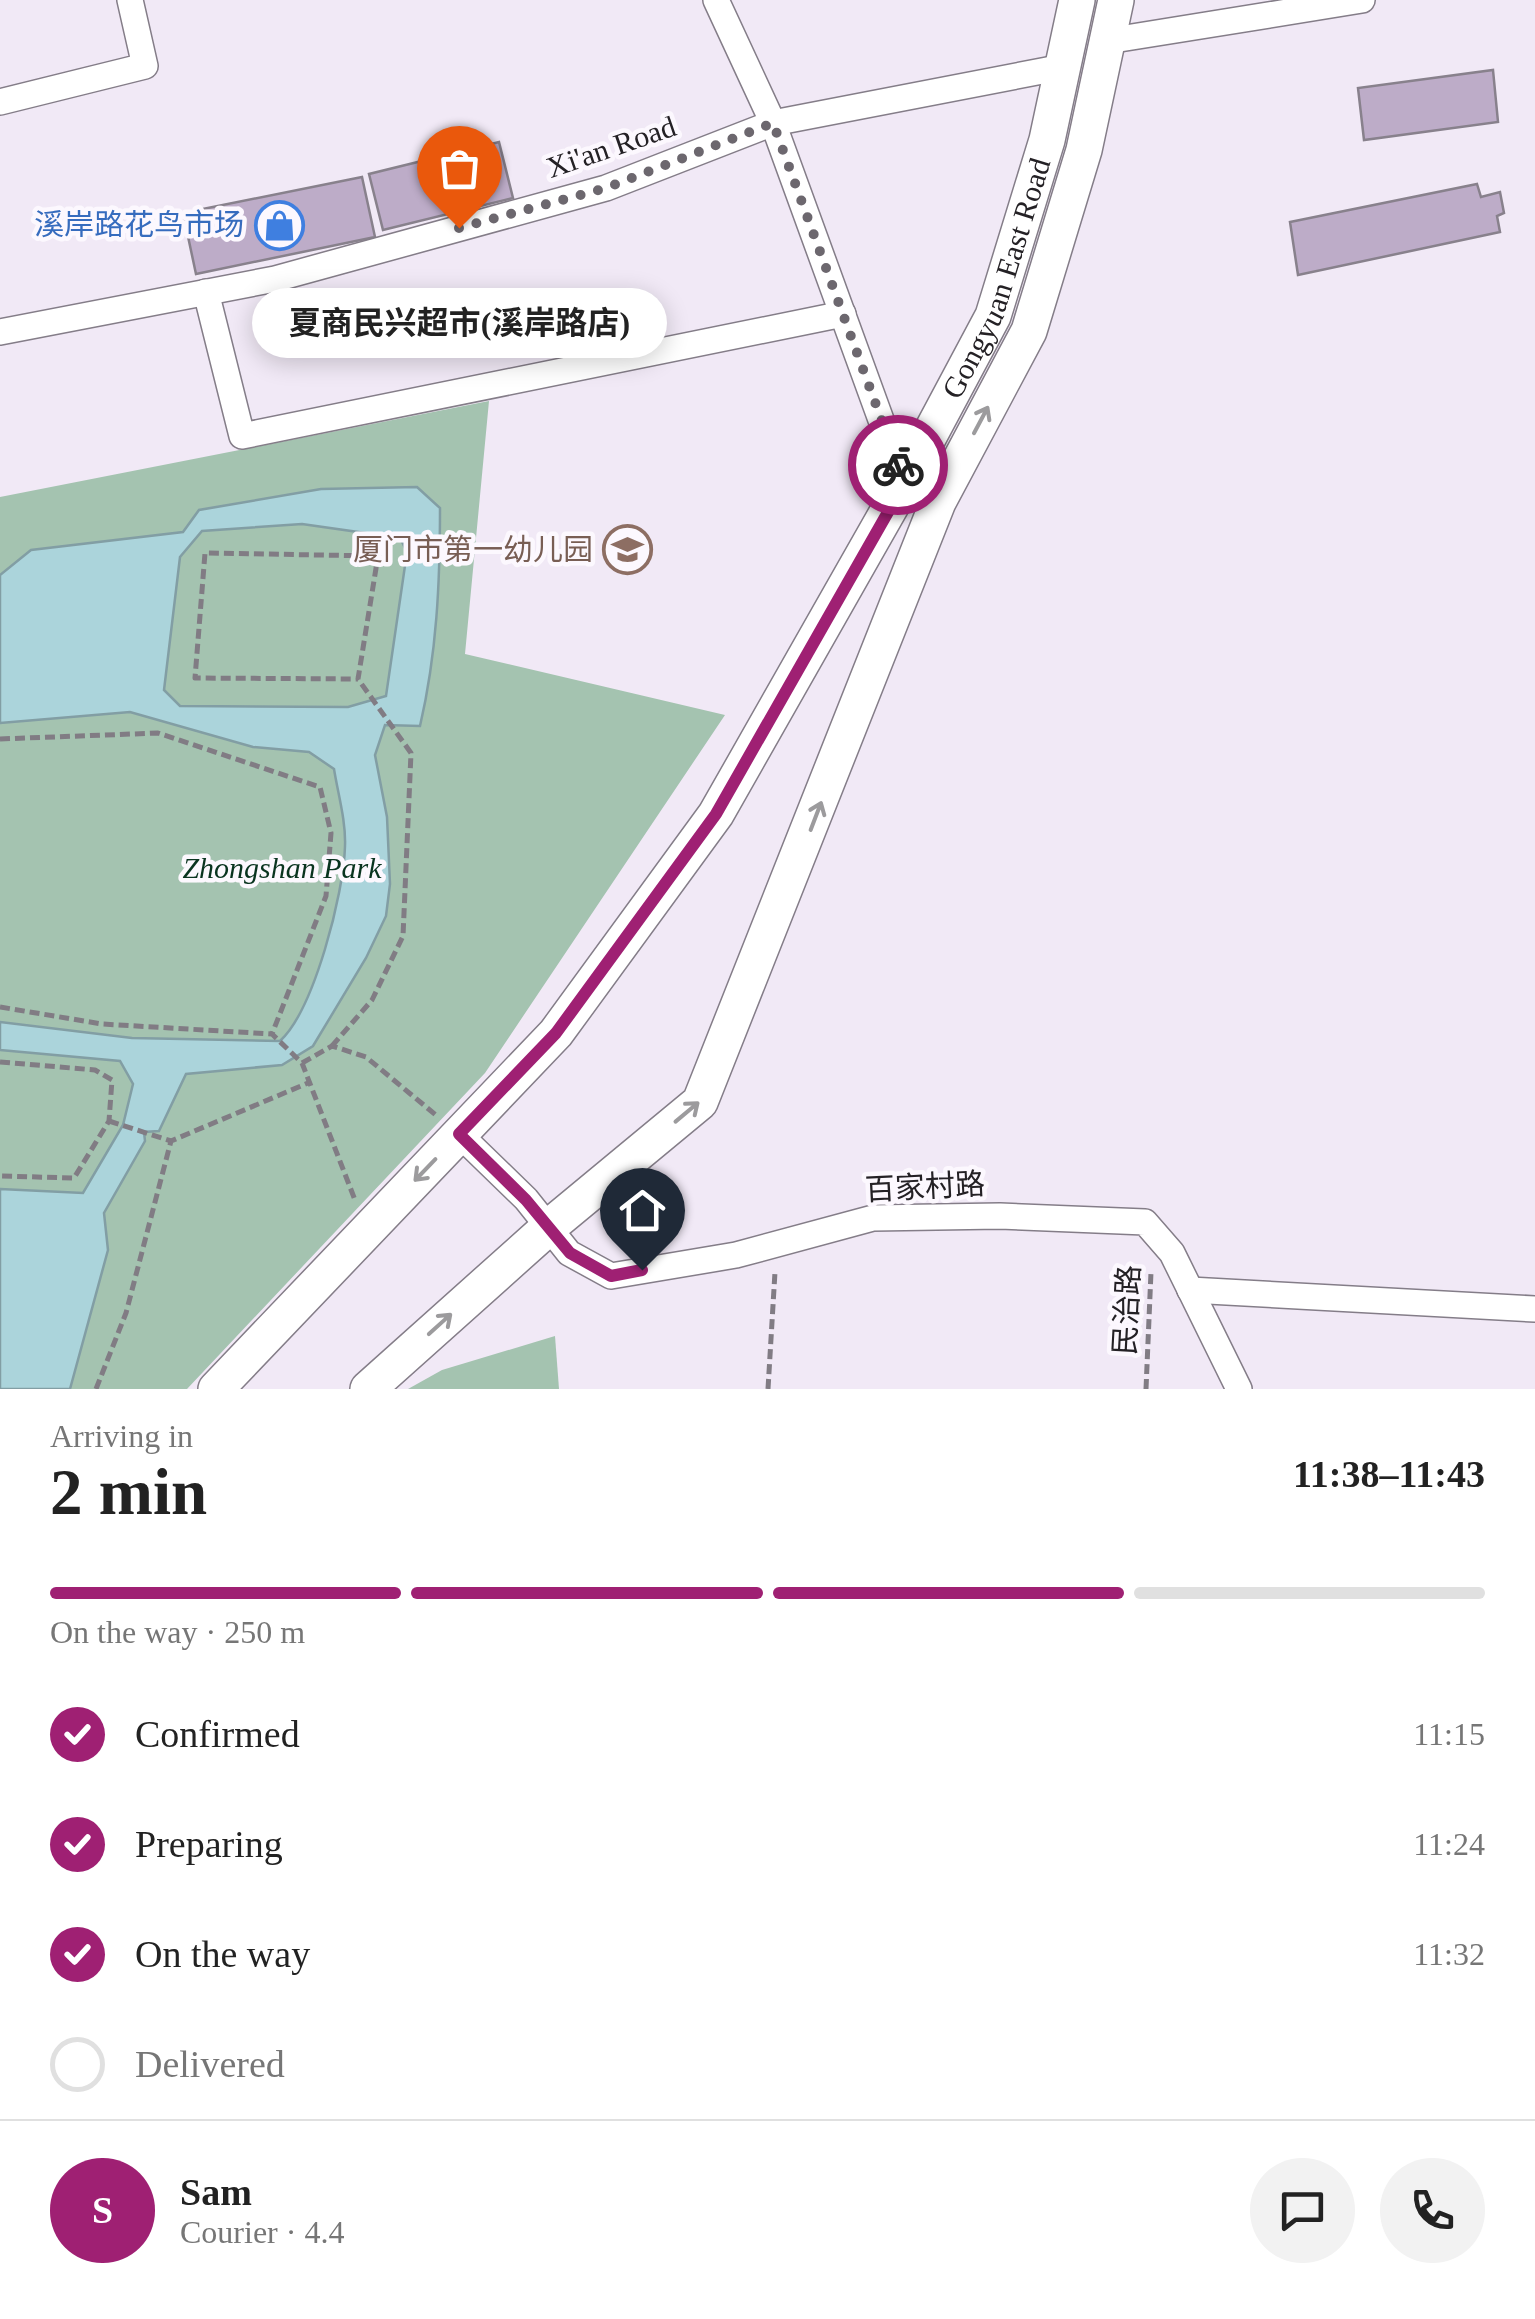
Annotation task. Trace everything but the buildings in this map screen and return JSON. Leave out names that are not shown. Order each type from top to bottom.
[{"type":"main road","name":"Gongyuan East Road","points":[[216,1389],[556,1033],[716,814],[904,484],[993,316],[1047,140],[1077,0]]},
{"type":"main road","name":"Gongyuan East Road","points":[[368,1389],[548,1227],[700,1102],[938,502],[1029,331],[1084,150],[1116,0]]},
{"type":"street","points":[[0,102],[146,66],[130,0]]},
{"type":"street","points":[[716,0],[773,123],[904,484]]},
{"type":"street","points":[[1108,41],[1362,0]]},
{"type":"street","name":"Xi'an Road","points":[[0,332],[275,279],[606,188],[773,123],[1063,67]]},
{"type":"street","points":[[206,292],[242,436],[843,314]]},
{"type":"street","name":"百家村路","points":[[459,1134],[570,1253],[611,1276],[777,1244],[873,1218],[1000,1216],[1145,1222],[1153,1232]]},
{"type":"street","points":[[1153,1232],[1172,1253],[1239,1389]]},
{"type":"street","points":[[1190,1290],[1535,1309]]},
{"type":"path","points":[[302,1063],[332,1046],[372,1000],[403,936],[410,753],[358,678],[378,556],[204,553],[195,678],[358,678]]},
{"type":"path","points":[[0,739],[158,733],[320,787],[331,833],[326,896],[272,1034]]},
{"type":"path","points":[[0,1007],[102,1024],[272,1034],[302,1063],[367,1231]]},
{"type":"path","points":[[332,1046],[366,1057],[459,1134]]},
{"type":"path","points":[[0,1062],[95,1070],[112,1080],[110,1121],[74,1178],[0,1176]]},
{"type":"path","points":[[110,1121],[171,1140],[308,1083]]},
{"type":"path","points":[[96,1389],[126,1313],[171,1140]]},
{"type":"path","name":"民治路","points":[[1146,1389],[1153,1232]]},
{"type":"path","points":[[768,1389],[777,1244]]},
{"type":"green space","name":"Zhongshan Park","points":[[489,401],[465,654],[725,715],[485,1073],[187,1389],[0,1389],[0,497]]},
{"type":"green space","points":[[555,1336],[559,1389],[408,1389],[442,1370]]},
{"type":"water","points":[[417,487],[440,508],[436,617],[420,726],[385,725],[375,755],[387,817],[390,884],[386,916],[366,958],[313,1046],[282,1065],[186,1074],[159,1131],[144,1132],[145,1141],[104,1213],[108,1250],[70,1389],[0,1389],[0,1189],[83,1193],[123,1125],[133,1084],[120,1061],[0,1050],[0,1022],[132,1038],[280,1041],[304,1004],[325,950],[345,846],[334,769],[309,752],[253,747],[130,712],[0,723],[0,575],[31,550],[183,532],[199,510],[321,489]],"holes":[[[302,524],[400,538],[407,552],[386,696],[348,707],[180,706],[164,690],[180,557],[202,531]]]},
{"type":"way so far","points":[[459,228],[606,188],[773,123],[898,465]]},
{"type":"place","name":"溪岸路花鸟市场","points":[[279,225]]},
{"type":"place","name":"夏商民兴超市(溪岸路店)","points":[[459,228]]},
{"type":"place","name":"厦门市第一幼儿园","points":[[628,550]]},
{"type":"route","points":[[642,1270],[611,1276],[570,1253],[526,1200],[459,1134],[556,1033],[716,814],[904,484],[898,465]]}]
